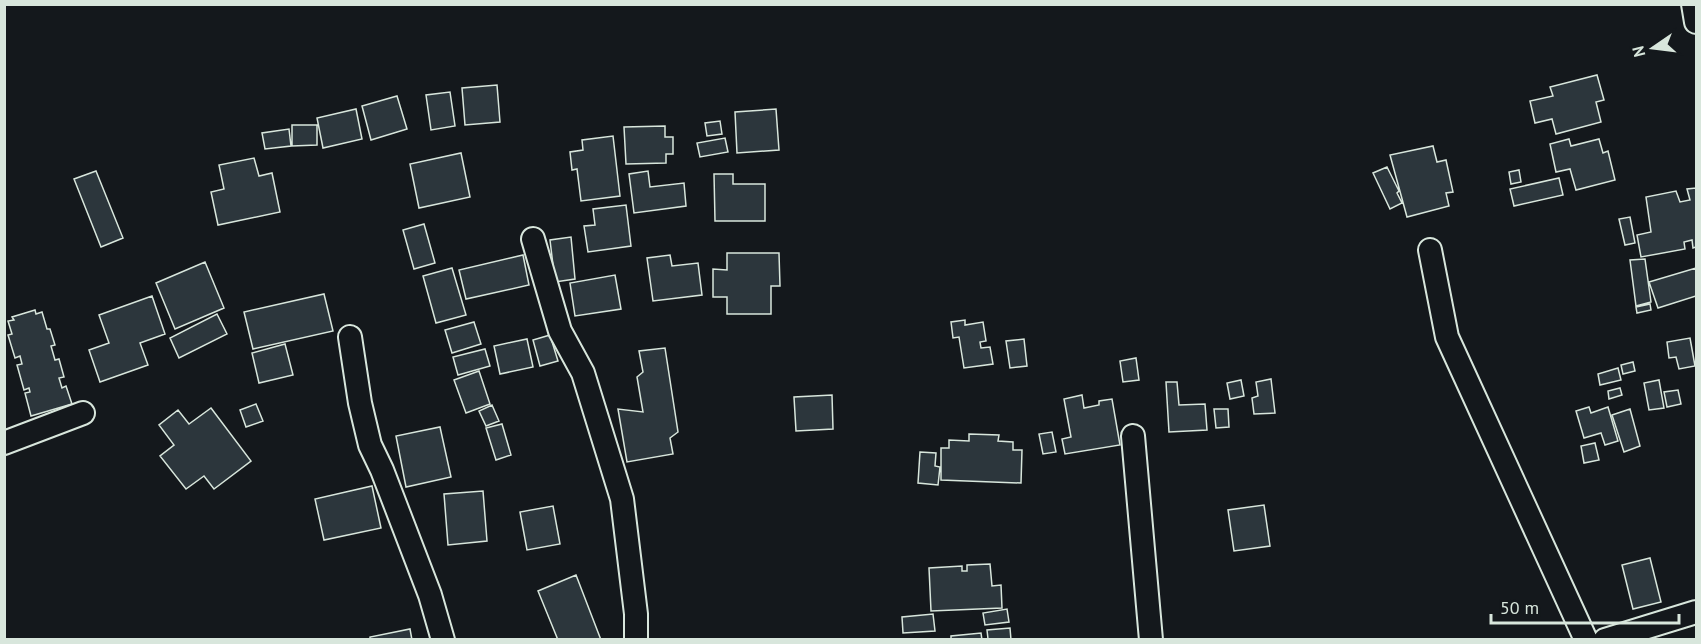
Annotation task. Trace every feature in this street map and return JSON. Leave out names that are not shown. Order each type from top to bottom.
[{"type":"street","points":[[1693,4],[1696,22]]},
{"type":"street","points":[[533,239],[560,332],[583,373],[622,499],[638,627],[636,639]]},
{"type":"street","points":[[1430,250],[1447,337],[1586,639]]},
{"type":"street","points":[[350,337],[360,403],[370,445],[382,470],[430,595],[443,639]]},
{"type":"street","points":[[4,443],[83,413]]},
{"type":"street","points":[[1133,436],[1151,639]]},
{"type":"street","points":[[1605,639],[1696,612]]},
{"type":"building","points":[[1597,75],[1604,100],[1596,102],[1601,122],[1556,134],[1552,119],[1535,123],[1530,101],[1553,96],[1550,87]]},
{"type":"building","points":[[497,85],[500,122],[465,125],[462,88]]},
{"type":"building","points":[[450,92],[455,126],[431,130],[426,95]]},
{"type":"building","points":[[397,96],[407,129],[371,140],[362,106]]},
{"type":"building","points":[[356,109],[362,139],[323,148],[317,118]]},
{"type":"building","points":[[776,109],[779,150],[737,153],[735,112]]},
{"type":"building","points":[[720,121],[722,134],[707,136],[705,123]]},
{"type":"building","points":[[292,125],[317,125],[317,145],[292,146]]},
{"type":"building","points":[[665,126],[665,137],[673,137],[673,154],[666,154],[666,163],[626,164],[624,127]]},
{"type":"building","points":[[289,129],[291,146],[265,149],[262,133]]},
{"type":"building","points":[[613,136],[620,196],[581,201],[577,169],[572,170],[570,152],[583,150],[582,140]]},
{"type":"building","points":[[725,138],[728,152],[700,157],[697,143]]},
{"type":"building","points":[[1569,139],[1571,146],[1599,139],[1603,153],[1608,151],[1615,180],[1576,190],[1570,169],[1556,172],[1550,144]]},
{"type":"building","points":[[1433,146],[1437,162],[1446,160],[1453,192],[1446,193],[1449,206],[1407,217],[1390,155]]},
{"type":"building","points":[[461,153],[470,197],[419,208],[410,164]]},
{"type":"building","points":[[254,158],[259,176],[272,173],[280,212],[218,225],[211,192],[224,189],[219,165]]},
{"type":"building","points":[[1387,167],[1399,191],[1397,193],[1402,203],[1390,209],[1373,173]]},
{"type":"building","points":[[1519,170],[1521,182],[1511,184],[1509,172]]},
{"type":"building","points":[[96,171],[123,238],[101,247],[74,179]]},
{"type":"building","points":[[648,171],[650,187],[684,183],[686,206],[634,213],[629,174]]},
{"type":"building","points":[[714,174],[733,174],[733,184],[765,184],[765,221],[715,221]]},
{"type":"building","points":[[1559,178],[1563,195],[1514,206],[1510,189]]},
{"type":"building","points":[[1696,188],[1696,247],[1693,248],[1692,240],[1684,242],[1685,249],[1641,257],[1637,235],[1651,232],[1646,197],[1676,191],[1680,202],[1690,200],[1687,189]]},
{"type":"building","points":[[626,205],[631,246],[588,252],[584,226],[595,225],[593,209]]},
{"type":"building","points":[[1630,217],[1635,243],[1625,245],[1619,219]]},
{"type":"building","points":[[424,224],[435,263],[414,269],[403,230]]},
{"type":"building","points":[[571,237],[575,279],[555,282],[550,240]]},
{"type":"building","points":[[727,253],[779,253],[780,286],[771,286],[771,314],[727,314],[727,297],[713,297],[713,269],[727,270]]},
{"type":"building","points":[[523,255],[529,285],[466,299],[459,270]]},
{"type":"building","points":[[670,255],[672,266],[698,263],[702,295],[653,301],[647,258]]},
{"type":"building","points":[[1645,259],[1651,302],[1636,306],[1630,260]]},
{"type":"building","points":[[205,262],[224,308],[175,329],[156,283]]},
{"type":"building","points":[[452,268],[466,315],[436,323],[423,276]]},
{"type":"building","points":[[1696,268],[1696,296],[1658,308],[1649,282]]},
{"type":"building","points":[[615,275],[621,309],[575,316],[570,283]]},
{"type":"building","points":[[324,294],[333,331],[253,349],[244,312]]},
{"type":"building","points":[[152,296],[165,334],[140,343],[148,365],[100,382],[89,350],[109,343],[99,315]]},
{"type":"building","points":[[1650,304],[1651,310],[1637,313],[1636,307]]},
{"type":"building","points":[[35,310],[36,314],[42,312],[47,329],[50,329],[55,345],[51,346],[55,360],[59,359],[64,377],[59,378],[62,388],[66,386],[72,404],[31,416],[25,393],[30,392],[29,388],[24,390],[17,365],[22,364],[20,356],[15,358],[8,335],[12,334],[8,321],[14,320],[12,317]]},
{"type":"building","points":[[217,314],[227,334],[179,358],[170,338]]},
{"type":"building","points":[[965,320],[965,325],[983,322],[986,341],[980,342],[981,348],[990,347],[993,364],[964,368],[959,337],[953,338],[951,322]]},
{"type":"building","points":[[474,322],[481,344],[452,353],[445,330]]},
{"type":"building","points":[[550,335],[558,361],[540,366],[533,340]]},
{"type":"building","points":[[1690,338],[1695,366],[1679,369],[1676,357],[1669,358],[1667,342]]},
{"type":"building","points":[[527,339],[533,367],[500,374],[494,346]]},
{"type":"building","points":[[1024,339],[1027,366],[1010,368],[1006,341]]},
{"type":"building","points":[[285,344],[293,375],[259,383],[252,353]]},
{"type":"building","points":[[665,348],[678,432],[670,438],[673,454],[627,462],[618,409],[643,412],[637,377],[643,372],[639,351]]},
{"type":"building","points":[[485,349],[490,366],[458,375],[453,357]]},
{"type":"building","points":[[1136,358],[1139,380],[1123,382],[1120,361]]},
{"type":"building","points":[[1633,362],[1635,371],[1623,374],[1621,365]]},
{"type":"building","points":[[1618,368],[1621,380],[1600,385],[1598,374]]},
{"type":"building","points":[[479,371],[490,404],[466,413],[454,380]]},
{"type":"building","points":[[1271,379],[1275,413],[1254,414],[1252,398],[1258,396],[1256,382]]},
{"type":"building","points":[[1241,380],[1244,396],[1230,399],[1227,383]]},
{"type":"building","points":[[1659,380],[1664,408],[1649,410],[1644,383]]},
{"type":"building","points":[[1166,382],[1177,382],[1179,405],[1205,404],[1207,430],[1169,432]]},
{"type":"building","points":[[1620,388],[1622,395],[1609,399],[1608,391]]},
{"type":"building","points":[[1678,390],[1681,404],[1667,407],[1664,392]]},
{"type":"building","points":[[832,395],[833,429],[796,431],[794,397]]},
{"type":"building","points":[[1082,395],[1084,408],[1099,405],[1099,401],[1112,399],[1120,445],[1065,454],[1062,439],[1071,437],[1064,399]]},
{"type":"building","points":[[256,404],[263,421],[246,427],[240,410]]},
{"type":"building","points":[[492,405],[499,421],[486,426],[479,411]]},
{"type":"building","points":[[1589,407],[1591,413],[1608,407],[1618,441],[1605,445],[1601,433],[1584,438],[1576,411]]},
{"type":"building","points":[[211,408],[251,461],[214,489],[204,476],[186,489],[160,456],[174,445],[159,425],[178,410],[189,424]]},
{"type":"building","points":[[1214,409],[1228,409],[1229,427],[1216,428]]},
{"type":"building","points":[[1630,409],[1640,446],[1624,452],[1612,415]]},
{"type":"building","points":[[502,424],[511,455],[496,460],[486,428]]},
{"type":"building","points":[[440,427],[451,477],[406,487],[396,436]]},
{"type":"building","points":[[1052,432],[1056,452],[1043,454],[1039,434]]},
{"type":"building","points":[[969,434],[999,435],[998,441],[1013,442],[1013,450],[1022,450],[1021,483],[941,480],[941,448],[949,448],[949,440],[969,441]]},
{"type":"building","points":[[1595,443],[1599,460],[1584,463],[1581,446]]},
{"type":"building","points":[[920,452],[936,453],[935,466],[940,467],[938,485],[918,483]]},
{"type":"building","points":[[372,486],[381,528],[324,540],[315,499]]},
{"type":"building","points":[[483,491],[487,541],[448,545],[444,494]]},
{"type":"building","points":[[1264,505],[1270,546],[1234,551],[1228,510]]},
{"type":"building","points":[[553,506],[560,544],[527,550],[520,512]]},
{"type":"building","points":[[1650,558],[1661,602],[1633,609],[1622,565]]},
{"type":"building","points":[[990,564],[992,586],[1001,585],[1002,608],[931,611],[929,568],[962,566],[962,571],[967,571],[967,565]]},
{"type":"building","points":[[576,575],[601,640],[558,640],[538,591]]},
{"type":"building","points":[[1007,609],[1009,622],[985,625],[983,613]]},
{"type":"building","points":[[933,614],[935,631],[903,633],[902,617]]},
{"type":"building","points":[[1010,628],[1011,640],[984,640],[988,639],[987,630]]},
{"type":"building","points":[[410,629],[412,640],[370,640],[370,637]]},
{"type":"building","points":[[981,633],[982,640],[951,640],[951,636]]}]
